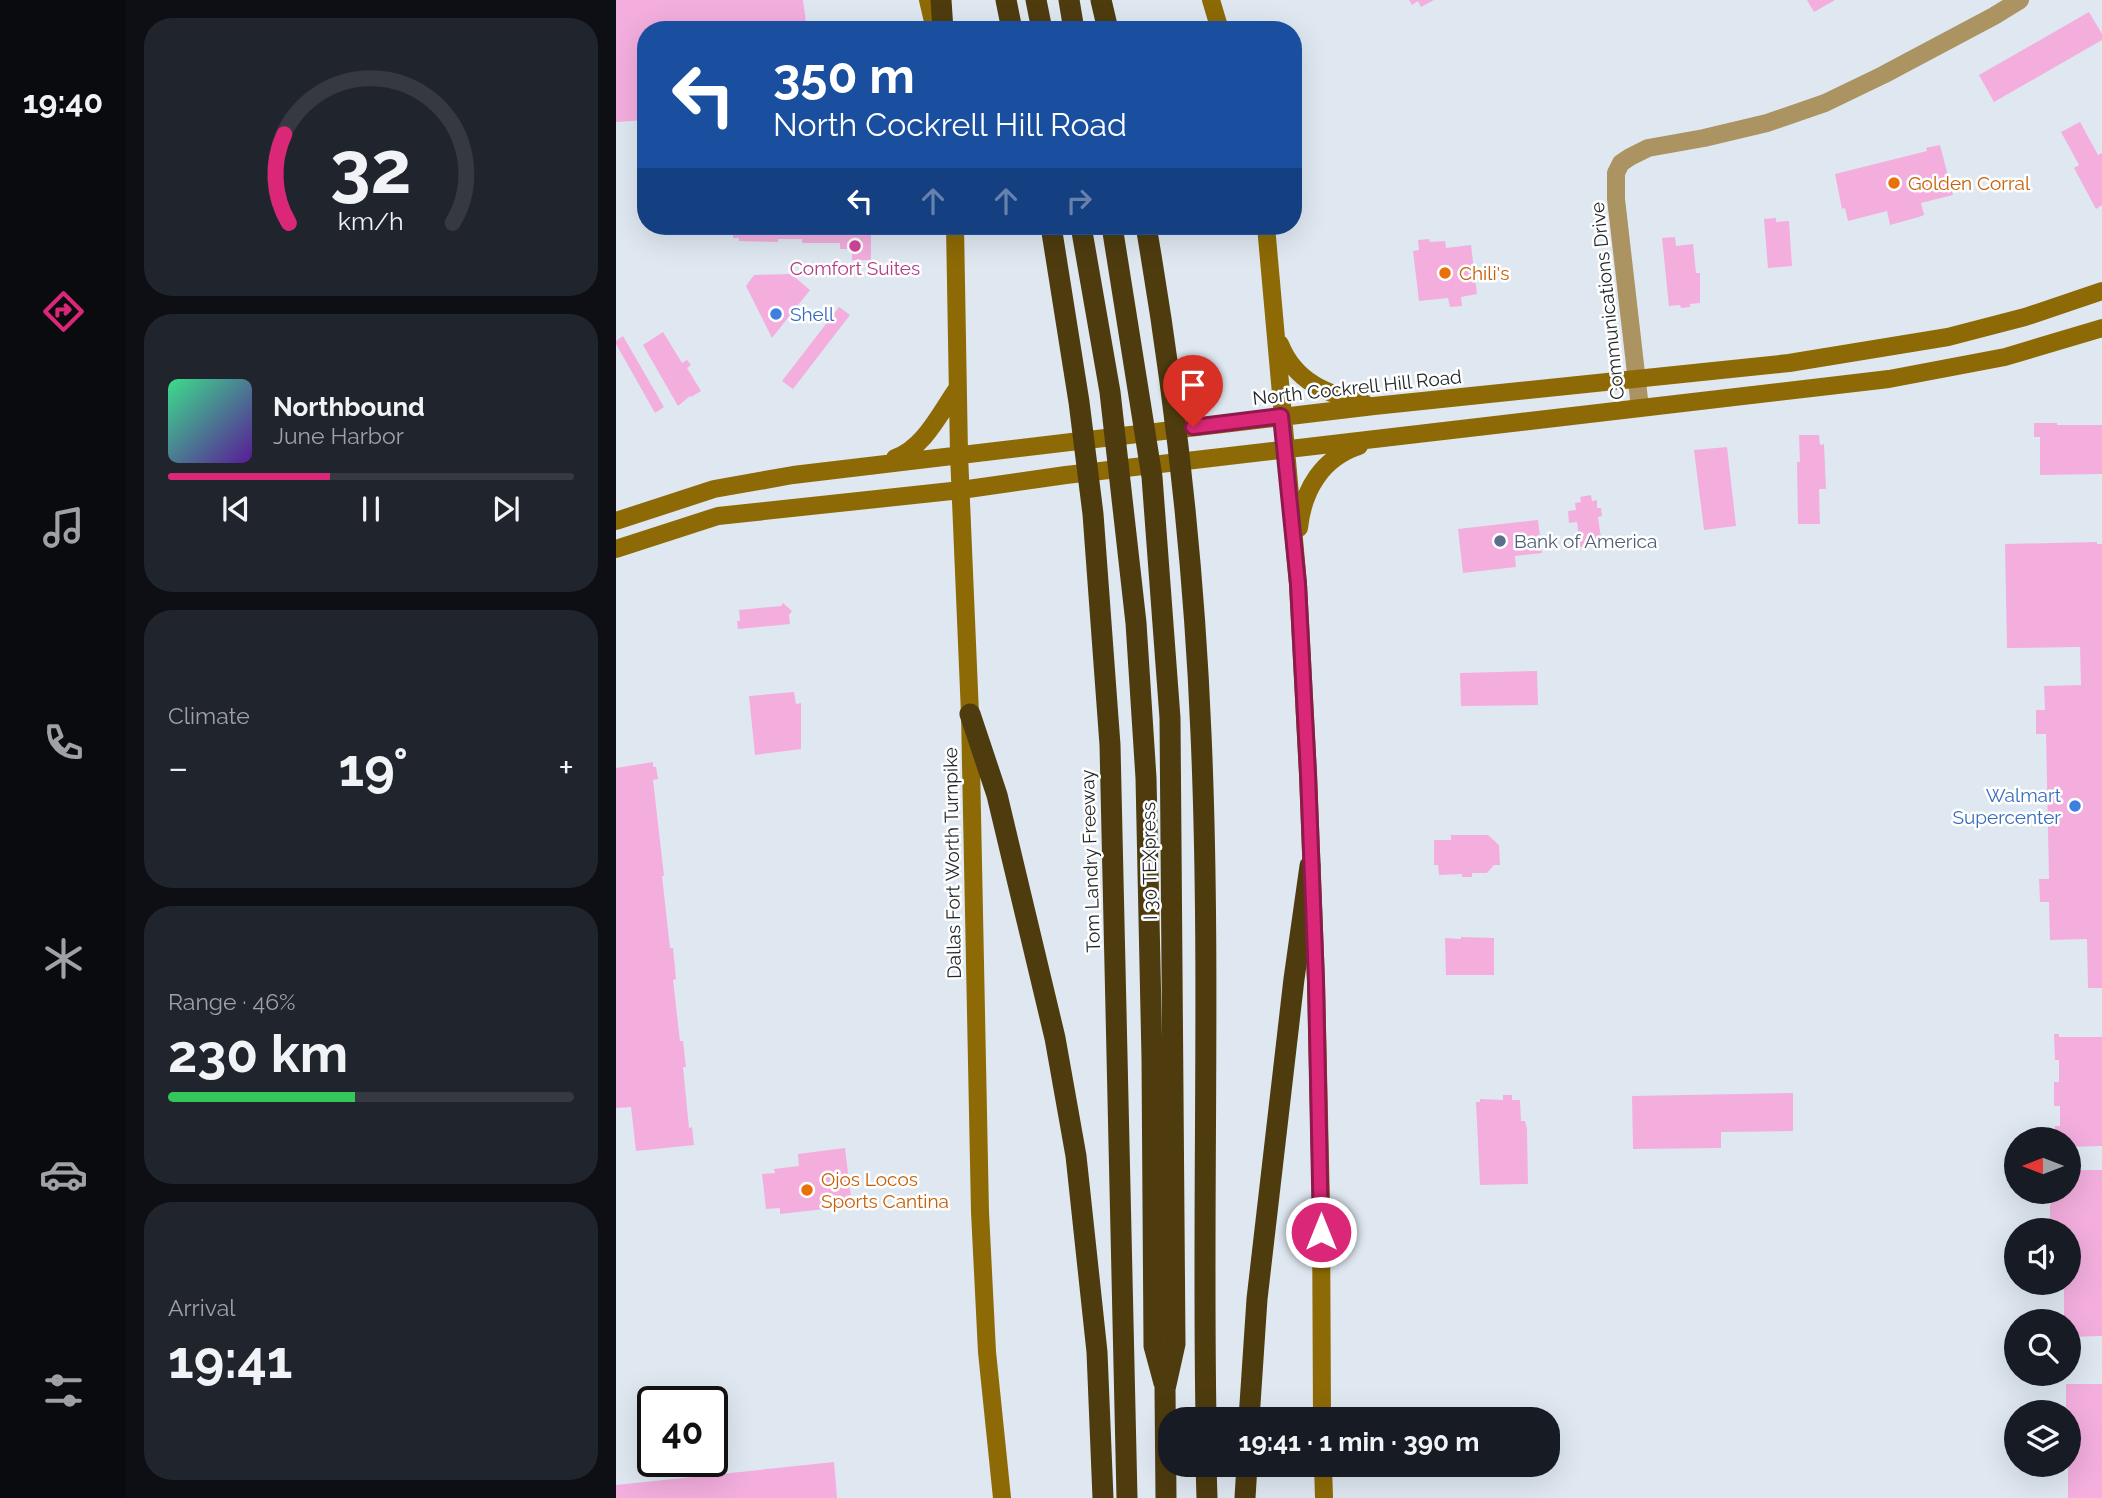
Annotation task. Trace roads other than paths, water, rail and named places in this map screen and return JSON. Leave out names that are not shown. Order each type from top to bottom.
[{"type":"highway","points":[[941,0],[942,21]]},
{"type":"highway","points":[[1006,0],[1010,21]]},
{"type":"highway","points":[[1036,0],[1040,21]]},
{"type":"highway","points":[[1069,0],[1072,21]]},
{"type":"highway","points":[[1101,0],[1106,21]]},
{"type":"highway","name":"Tom Landry Freeway","points":[[1052,235],[1079,402],[1093,514],[1110,745],[1127,1498]]},
{"type":"highway","points":[[1083,235],[1110,392],[1136,623],[1146,778],[1152,1046],[1154,1346],[1166,1389]]},
{"type":"highway","name":"I 30 TEXpress","points":[[1113,235],[1152,477],[1170,718],[1175,1344],[1166,1389],[1166,1498]]},
{"type":"highway","points":[[1147,235],[1184,502],[1201,733],[1204,850],[1206,1407]]},
{"type":"highway","points":[[970,715],[996,795],[1055,1038],[1076,1156],[1097,1352],[1103,1498]]},
{"type":"highway","points":[[1250,1407],[1257,1299],[1294,979],[1310,866]]},
{"type":"highway","points":[[1206,1477],[1207,1498]]},
{"type":"highway","points":[[1245,1498],[1246,1477]]},
{"type":"main road","points":[[928,0],[932,21]]},
{"type":"main road","points":[[1211,0],[1217,21]]},
{"type":"main road","name":"Dallas Fort Worth Turnpike","points":[[955,235],[959,454],[970,715],[981,1226],[986,1352],[1002,1498]]},
{"type":"main road","points":[[1267,235],[1296,569],[1308,774],[1321,1193],[1322,1407]]},
{"type":"main road","name":"North Cockrell Hill Road","points":[[616,521],[714,489],[793,475],[1281,416],[1789,363],[1948,337],[2025,317],[2102,291]]},
{"type":"main road","points":[[616,528],[621,547],[718,516],[961,490],[1066,475],[1854,384],[2006,357],[2102,327]]},
{"type":"main road","points":[[1275,332],[1285,357],[1298,374],[1311,384],[1332,395],[1374,406]]},
{"type":"main road","points":[[1948,337],[1955,368]]},
{"type":"main road","points":[[873,465],[909,453],[929,431],[957,389]]},
{"type":"main road","points":[[1296,569],[1301,509],[1311,484],[1326,465],[1349,449],[1380,438]]},
{"type":"main road","points":[[1323,1477],[1324,1498]]},
{"type":"street","name":"Communications Drive","points":[[1640,408],[1616,200],[1616,173],[1621,163],[1648,148],[1767,123],[1825,103],[2020,0]]},
{"type":"place","name":"Golden Corral","points":[[1894,183]]},
{"type":"place","name":"Comfort Suites","points":[[855,246]]},
{"type":"place","name":"Chili's","points":[[1445,273]]},
{"type":"place","name":"Shell","points":[[776,314]]},
{"type":"place","name":"Bank of America","points":[[1500,541]]},
{"type":"place","name":"Walmart Supercenter","points":[[2075,806]]},
{"type":"place","name":"Ojos Locos Sports Cantina","points":[[807,1190]]}]
